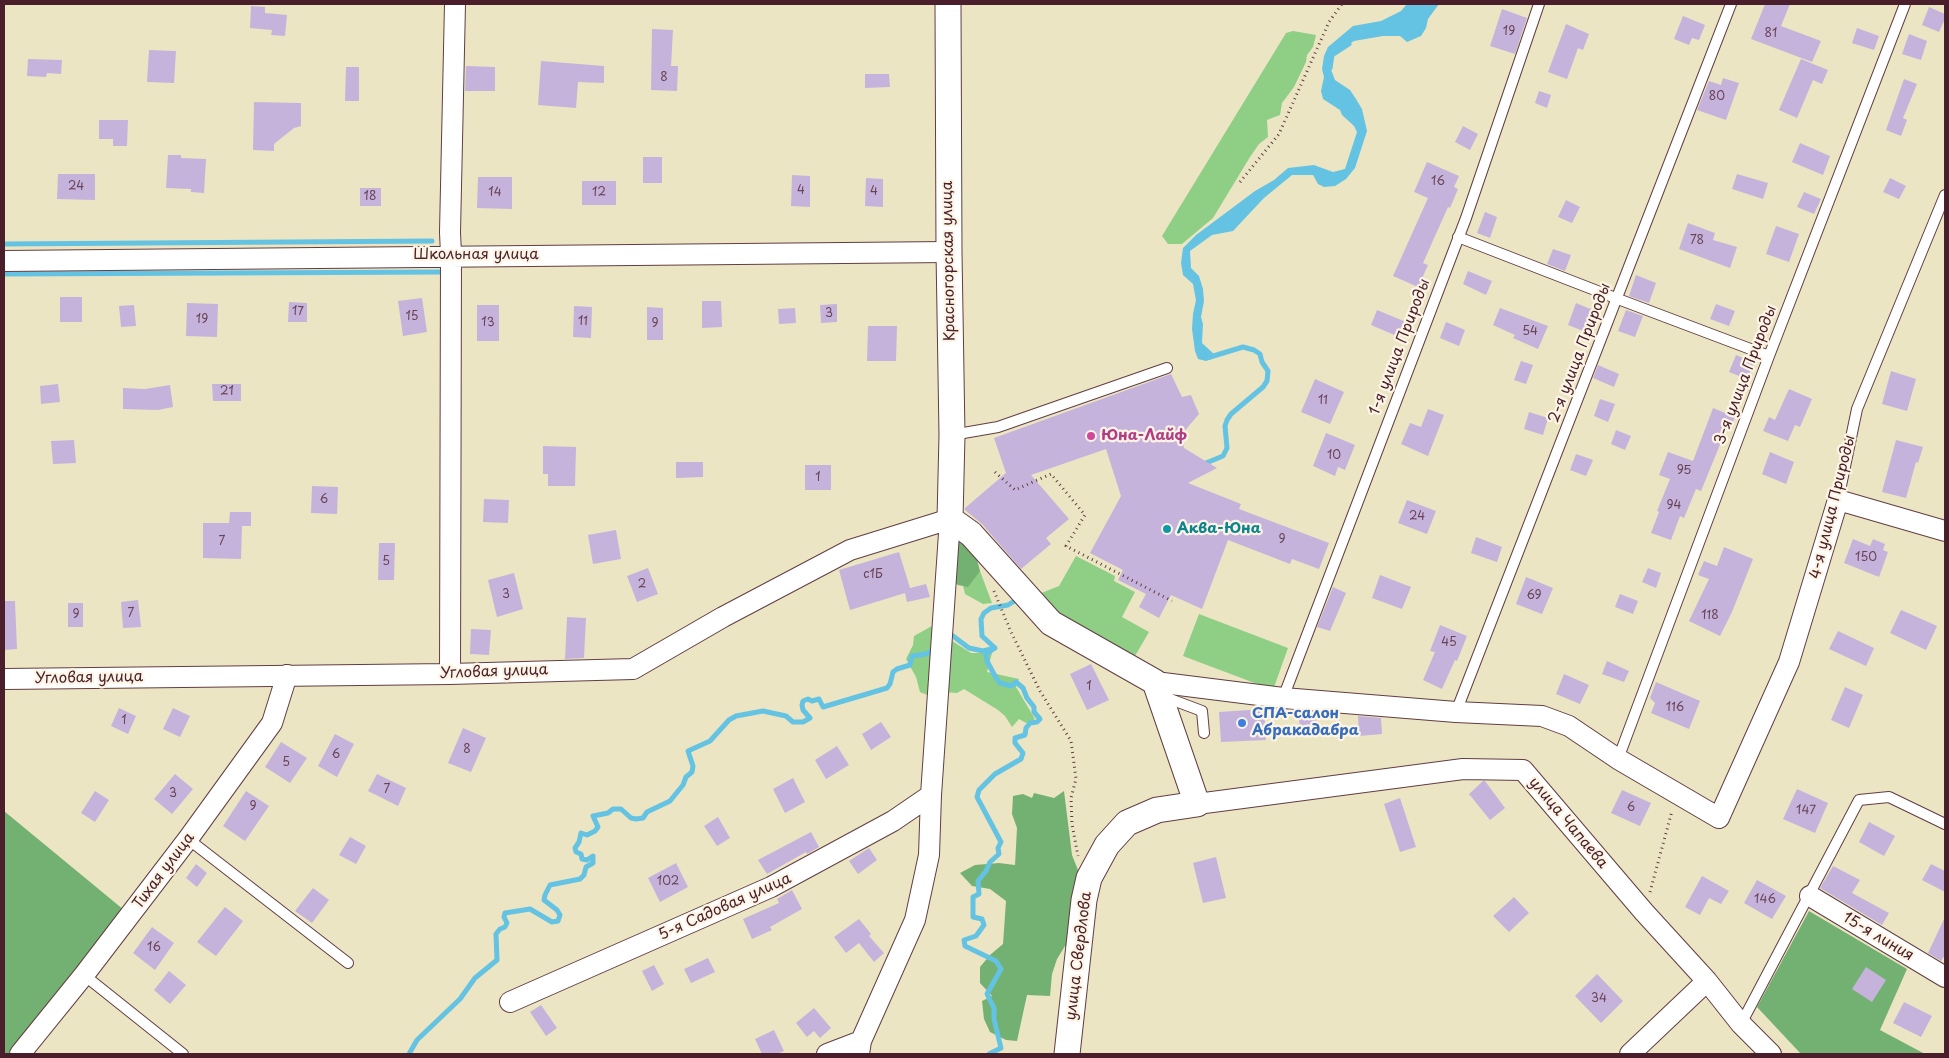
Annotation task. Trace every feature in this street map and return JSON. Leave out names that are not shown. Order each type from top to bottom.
[{"type":"street","points":[[450,674],[450,232],[455,4]]},
{"type":"street","name":"Красногорская улица","points":[[948,4],[948,252],[952,435],[950,518]]},
{"type":"street","name":"Школьная улица","points":[[4,260],[948,252]]},
{"type":"street","points":[[1838,500],[1945,532]]},
{"type":"street","name":"4-я улица Природы","points":[[1677,793],[1719,818],[1789,662],[1838,500]]},
{"type":"street","points":[[950,518],[971,534],[1051,623],[1157,688],[1456,712],[1542,716],[1569,726],[1618,759],[1677,793]]},
{"type":"street","points":[[826,1054],[860,1048],[915,920],[929,855],[931,795],[950,518]]},
{"type":"street","name":"Угловая улица","points":[[4,679],[450,674],[633,669],[723,617],[850,550],[950,518]]},
{"type":"street","name":"Тихая улица","points":[[20,1054],[84,975],[188,839],[272,723],[287,675]]},
{"type":"street","points":[[1157,688],[1197,804]]},
{"type":"street","name":"улица Чапаева","points":[[1197,804],[1463,769],[1524,770],[1644,912],[1708,981],[1741,1024],[1771,1054]]},
{"type":"street","name":"5-я Садовая улица","points":[[510,1002],[771,887],[893,821],[931,795]]},
{"type":"street","name":"улица Свердлова","points":[[1068,1054],[1084,900],[1089,878],[1107,845],[1127,823],[1156,810],[1197,804]]},
{"type":"street","name":"15-я линия","points":[[1810,896],[1945,977]]},
{"type":"street","points":[[1630,1054],[1708,981]]},
{"type":"lane","name":"1-я улица Природы","points":[[1283,698],[1458,237],[1539,4]]},
{"type":"lane","name":"2-я улица Природы","points":[[1456,712],[1731,4]]},
{"type":"lane","name":"3-я улица Природы","points":[[1618,759],[1769,356],[1905,4]]},
{"type":"lane","name":"4-я улица Природы","points":[[1838,500],[1857,409],[1945,195]]},
{"type":"lane","points":[[1458,237],[1769,356]]},
{"type":"lane","points":[[952,435],[998,426],[1167,368]]},
{"type":"lane","points":[[1157,688],[1202,711],[1204,733]]},
{"type":"lane","points":[[1741,1024],[1860,800],[1889,797],[1945,824]]},
{"type":"lane","points":[[188,839],[348,962]]},
{"type":"lane","points":[[84,975],[183,1054]]},
{"type":"path","points":[[1240,182],[1279,134],[1329,22],[1342,4]]},
{"type":"path","points":[[996,472],[1015,490],[1051,474],[1085,515],[1066,546],[1172,601]]},
{"type":"path","points":[[998,602],[1040,691],[1071,740],[1076,779],[1071,798],[1072,824],[1076,850],[1084,876],[1089,878]]},
{"type":"path","points":[[1644,912],[1677,793]]},
{"type":"green space","points":[[1293,31],[1316,35],[1313,47],[1307,55],[1306,62],[1294,87],[1282,103],[1280,115],[1267,120],[1268,137],[1259,144],[1250,157],[1213,218],[1182,244],[1168,244],[1162,236],[1286,33]]},
{"type":"green space","points":[[954,529],[973,544],[980,571],[968,587],[951,581]]},
{"type":"green space","points":[[1076,556],[1115,576],[1114,581],[1135,592],[1122,617],[1149,632],[1135,656],[1045,605],[1034,596],[1059,586]]},
{"type":"green space","points":[[971,560],[980,571],[992,603],[983,604],[965,594],[961,577]]},
{"type":"green space","points":[[1199,614],[1288,648],[1273,690],[1183,656]]},
{"type":"green space","points":[[939,622],[932,697],[920,692],[916,677],[906,659],[913,645],[914,636]]},
{"type":"green space","points":[[946,637],[971,653],[992,653],[987,672],[1019,679],[1016,687],[1035,719],[1026,723],[1019,719],[1012,727],[1005,716],[998,710],[964,689],[957,693],[943,692]]},
{"type":"green space","points":[[1064,791],[1072,855],[1080,875],[1081,939],[1065,946],[1057,959],[1052,974],[1050,996],[1027,995],[1017,1041],[1006,1040],[990,1032],[984,1019],[982,1001],[992,996],[980,983],[980,967],[1003,944],[1006,901],[990,889],[972,886],[960,873],[975,865],[999,863],[1015,865],[1017,828],[1012,814],[1013,796],[1023,794],[1032,798],[1034,793],[1054,798]]},
{"type":"green space","points":[[4,811],[124,910],[8,1054],[4,1054]]},
{"type":"green space","points":[[1809,911],[1907,969],[1880,1030],[1925,1054],[1801,1054],[1757,1007]]},
{"type":"water","points":[[1407,4],[1439,4],[1428,19],[1426,28],[1421,36],[1407,42],[1400,36],[1383,36],[1354,41],[1332,55],[1330,67],[1335,80],[1350,90],[1356,99],[1362,109],[1367,131],[1355,168],[1346,179],[1335,186],[1324,187],[1318,184],[1313,175],[1292,175],[1264,198],[1233,231],[1212,235],[1190,251],[1191,268],[1199,276],[1203,289],[1202,343],[1215,355],[1212,359],[1206,361],[1198,359],[1192,329],[1196,300],[1193,284],[1183,275],[1181,263],[1183,248],[1196,235],[1288,168],[1314,165],[1333,172],[1345,169],[1357,132],[1340,110],[1323,99],[1321,91],[1324,77],[1322,69],[1324,56],[1328,47],[1353,26],[1381,21],[1401,11]]},
{"type":"building","points":[[1765,4],[1790,4],[1781,26],[1821,41],[1812,62],[1751,39]]},
{"type":"building","points":[[251,6],[265,7],[265,13],[287,15],[285,36],[271,35],[272,30],[250,28]]},
{"type":"building","points":[[1929,7],[1945,14],[1945,19],[1939,32],[1922,25]]},
{"type":"building","points":[[1502,9],[1527,18],[1515,54],[1490,46]]},
{"type":"building","points":[[1683,16],[1705,25],[1699,40],[1692,38],[1689,45],[1674,39]]},
{"type":"building","points":[[1566,24],[1589,34],[1583,50],[1578,48],[1567,79],[1548,72]]},
{"type":"building","points":[[1857,28],[1879,36],[1874,50],[1852,43]]},
{"type":"building","points":[[652,29],[673,30],[671,66],[678,66],[677,91],[651,90]]},
{"type":"building","points":[[1909,34],[1927,41],[1921,60],[1902,54]]},
{"type":"building","points":[[149,50],[176,51],[174,83],[147,82]]},
{"type":"building","points":[[28,59],[62,60],[61,74],[47,73],[46,77],[27,76]]},
{"type":"building","points":[[1801,59],[1828,70],[1822,84],[1813,80],[1797,118],[1779,110]]},
{"type":"building","points":[[541,61],[604,66],[604,83],[578,82],[576,108],[538,105]]},
{"type":"building","points":[[466,66],[495,67],[495,91],[465,91]]},
{"type":"building","points":[[346,67],[359,67],[359,101],[345,101]]},
{"type":"building","points":[[865,74],[889,74],[890,87],[865,88]]},
{"type":"building","points":[[1723,78],[1739,83],[1726,120],[1697,110],[1709,81],[1721,85]]},
{"type":"building","points":[[1904,79],[1917,84],[1903,118],[1907,120],[1901,136],[1886,130]]},
{"type":"building","points":[[1539,91],[1551,95],[1547,108],[1535,103]]},
{"type":"building","points":[[254,102],[301,103],[301,126],[294,128],[274,144],[274,151],[253,150]]},
{"type":"building","points":[[99,120],[128,120],[127,146],[113,146],[113,139],[99,139]]},
{"type":"building","points":[[1463,126],[1478,134],[1470,150],[1455,142]]},
{"type":"building","points":[[1800,143],[1830,156],[1823,175],[1792,162]]},
{"type":"building","points":[[168,155],[181,155],[181,158],[206,159],[204,193],[191,192],[191,189],[166,188]]},
{"type":"building","points":[[643,157],[662,157],[662,183],[643,183]]},
{"type":"building","points":[[1427,162],[1459,176],[1454,187],[1458,189],[1423,263],[1428,265],[1418,287],[1393,276],[1428,198],[1414,192]]},
{"type":"building","points":[[58,174],[95,174],[95,200],[57,199]]},
{"type":"building","points":[[1737,174],[1768,183],[1763,199],[1732,189]]},
{"type":"building","points":[[792,175],[810,176],[810,207],[791,206]]},
{"type":"building","points":[[478,177],[512,177],[512,209],[477,208]]},
{"type":"building","points":[[866,178],[883,179],[883,207],[865,206]]},
{"type":"building","points":[[1890,178],[1906,186],[1899,199],[1883,192]]},
{"type":"building","points":[[582,181],[616,181],[616,205],[582,205]]},
{"type":"building","points":[[360,188],[381,188],[381,206],[360,206]]},
{"type":"building","points":[[1804,192],[1821,199],[1814,214],[1797,207]]},
{"type":"building","points":[[1566,200],[1580,207],[1572,223],[1558,217]]},
{"type":"building","points":[[1485,212],[1497,217],[1490,238],[1477,233]]},
{"type":"building","points":[[1688,223],[1715,233],[1713,240],[1737,247],[1730,268],[1679,249]]},
{"type":"building","points":[[1776,226],[1799,234],[1789,262],[1766,254]]},
{"type":"building","points":[[1553,249],[1571,255],[1565,271],[1547,264]]},
{"type":"building","points":[[1468,271],[1492,281],[1486,295],[1463,284]]},
{"type":"building","points":[[1636,275],[1656,283],[1649,303],[1629,296]]},
{"type":"building","points":[[60,297],[82,297],[82,322],[60,322]]},
{"type":"building","points":[[422,298],[427,332],[403,336],[398,301]]},
{"type":"building","points":[[702,301],[721,301],[722,327],[702,328]]},
{"type":"building","points":[[289,302],[307,303],[307,322],[288,322]]},
{"type":"building","points":[[187,303],[218,304],[217,337],[186,336]]},
{"type":"building","points":[[1576,303],[1595,311],[1586,332],[1568,325]]},
{"type":"building","points":[[837,304],[837,322],[821,323],[820,305]]},
{"type":"building","points":[[1716,304],[1735,311],[1729,326],[1710,319]]},
{"type":"building","points":[[134,305],[136,326],[121,327],[119,306]]},
{"type":"building","points":[[477,305],[499,305],[499,341],[477,341]]},
{"type":"building","points":[[574,306],[592,307],[591,338],[573,337]]},
{"type":"building","points":[[647,307],[663,308],[663,340],[647,340]]},
{"type":"building","points":[[795,308],[796,323],[779,324],[778,309]]},
{"type":"building","points":[[1500,308],[1548,326],[1538,349],[1513,338],[1515,335],[1493,325]]},
{"type":"building","points":[[1377,310],[1406,322],[1399,337],[1371,325]]},
{"type":"building","points":[[1626,310],[1643,316],[1635,337],[1618,331]]},
{"type":"building","points":[[1446,322],[1465,330],[1459,346],[1440,338]]},
{"type":"building","points":[[868,326],[897,326],[896,361],[867,361]]},
{"type":"building","points":[[1736,355],[1754,363],[1747,379],[1729,372]]},
{"type":"building","points":[[1521,361],[1533,365],[1526,384],[1514,380]]},
{"type":"building","points":[[1598,365],[1619,374],[1614,387],[1593,378]]},
{"type":"building","points":[[1891,371],[1916,379],[1907,411],[1882,404]]},
{"type":"building","points":[[1171,374],[1182,397],[1191,395],[1199,414],[1182,434],[1184,448],[1217,468],[1188,483],[1241,504],[1239,509],[1329,543],[1319,569],[1292,559],[1290,564],[1228,540],[1202,609],[1171,595],[1159,618],[1139,607],[1146,594],[1118,580],[1123,570],[1090,553],[1121,496],[1106,449],[1031,475],[1069,519],[1046,538],[1051,544],[1021,569],[982,524],[965,510],[1006,473],[994,438]]},
{"type":"building","points":[[1315,379],[1344,392],[1330,424],[1301,412]]},
{"type":"building","points":[[58,384],[60,402],[41,404],[40,386]]},
{"type":"building","points":[[212,384],[241,384],[241,401],[213,401]]},
{"type":"building","points":[[170,385],[173,407],[158,410],[123,409],[123,388],[145,389]]},
{"type":"building","points":[[1789,389],[1812,399],[1800,427],[1795,425],[1788,441],[1763,431],[1769,417],[1775,420]]},
{"type":"building","points":[[1600,399],[1615,404],[1608,422],[1594,416]]},
{"type":"building","points":[[1713,408],[1735,417],[1729,431],[1726,430],[1701,491],[1696,489],[1684,518],[1680,516],[1671,540],[1651,533],[1659,512],[1657,511],[1670,479],[1659,475],[1668,452],[1693,461]]},
{"type":"building","points":[[1428,409],[1444,415],[1428,456],[1401,444],[1410,423],[1421,427]]},
{"type":"building","points":[[1529,412],[1548,418],[1543,435],[1524,429]]},
{"type":"building","points":[[1616,430],[1631,436],[1625,450],[1611,444]]},
{"type":"building","points":[[1326,433],[1355,445],[1345,470],[1338,467],[1335,476],[1313,466]]},
{"type":"building","points":[[74,440],[76,463],[53,464],[51,441]]},
{"type":"building","points":[[1896,440],[1923,447],[1918,463],[1916,462],[1906,498],[1882,492]]},
{"type":"building","points":[[543,446],[576,447],[575,486],[548,486],[548,474],[543,474]]},
{"type":"building","points":[[1770,452],[1794,462],[1786,484],[1762,474]]},
{"type":"building","points":[[1576,454],[1593,460],[1586,476],[1570,470]]},
{"type":"building","points":[[676,462],[703,462],[703,477],[676,478]]},
{"type":"building","points":[[805,465],[831,465],[831,490],[805,490]]},
{"type":"building","points":[[312,486],[338,487],[337,514],[311,513]]},
{"type":"building","points":[[484,499],[509,500],[508,523],[483,522]]},
{"type":"building","points":[[1407,500],[1436,511],[1427,534],[1398,523]]},
{"type":"building","points":[[230,512],[251,512],[251,526],[242,526],[241,559],[203,558],[203,523],[229,523]]},
{"type":"building","points":[[616,530],[621,559],[593,564],[588,535]]},
{"type":"building","points":[[1476,537],[1502,547],[1497,562],[1471,553]]},
{"type":"building","points":[[1853,539],[1870,546],[1873,539],[1885,544],[1883,550],[1888,552],[1879,577],[1844,563]]},
{"type":"building","points":[[379,543],[395,543],[394,580],[378,580]]},
{"type":"building","points":[[1724,547],[1753,559],[1732,612],[1720,636],[1689,621],[1709,579],[1698,575],[1704,561],[1717,566]]},
{"type":"building","points":[[899,552],[910,588],[926,584],[930,597],[907,602],[905,593],[850,610],[839,570]]},
{"type":"building","points":[[648,568],[658,594],[637,602],[627,576]]},
{"type":"building","points":[[1648,568],[1661,573],[1656,588],[1642,582]]},
{"type":"building","points":[[514,573],[523,609],[497,617],[488,580]]},
{"type":"building","points":[[1380,575],[1411,587],[1402,609],[1372,598]]},
{"type":"building","points":[[1526,577],[1553,588],[1542,614],[1516,604]]},
{"type":"building","points":[[1333,587],[1346,593],[1330,631],[1317,627]]},
{"type":"building","points":[[1620,594],[1638,601],[1633,614],[1615,607]]},
{"type":"building","points":[[138,600],[141,627],[123,628],[121,602]]},
{"type":"building","points":[[4,601],[15,601],[17,649],[4,650]]},
{"type":"building","points":[[68,603],[83,603],[83,627],[68,627]]},
{"type":"building","points":[[1901,610],[1937,626],[1926,650],[1890,633]]},
{"type":"building","points":[[567,617],[586,618],[584,658],[565,659]]},
{"type":"building","points":[[1440,625],[1467,636],[1457,661],[1455,660],[1442,689],[1423,680],[1435,652],[1430,651]]},
{"type":"building","points":[[471,629],[491,630],[489,655],[470,654]]},
{"type":"building","points":[[1838,631],[1874,648],[1866,666],[1829,649]]},
{"type":"building","points":[[1607,661],[1629,671],[1624,682],[1602,674]]},
{"type":"building","points":[[1091,664],[1109,700],[1087,710],[1070,674]]},
{"type":"building","points":[[1564,674],[1589,685],[1580,704],[1556,694]]},
{"type":"building","points":[[1656,682],[1700,701],[1689,729],[1651,713],[1655,703],[1650,698]]},
{"type":"building","points":[[1845,687],[1863,695],[1849,728],[1831,720]]},
{"type":"building","points":[[119,708],[136,716],[128,734],[111,726]]},
{"type":"building","points":[[173,708],[190,716],[180,737],[163,729]]},
{"type":"building","name":"СПА-салон Абракадабра","points":[[1264,709],[1266,740],[1221,742],[1219,712]]},
{"type":"building","points":[[1358,716],[1381,718],[1382,734],[1359,736]]},
{"type":"building","points":[[1316,718],[1317,733],[1301,735],[1299,719]]},
{"type":"building","points":[[881,722],[891,737],[871,750],[862,734]]},
{"type":"building","points":[[463,728],[486,738],[471,772],[448,763]]},
{"type":"building","points":[[335,734],[354,744],[337,777],[318,766]]},
{"type":"building","points":[[281,742],[307,758],[290,783],[265,767]]},
{"type":"building","points":[[837,746],[849,765],[826,779],[815,760]]},
{"type":"building","points":[[175,774],[193,789],[172,814],[154,799]]},
{"type":"building","points":[[377,774],[406,788],[398,806],[368,791]]},
{"type":"building","points":[[793,778],[805,802],[785,813],[773,789]]},
{"type":"building","points":[[1485,781],[1505,808],[1490,820],[1469,794]]},
{"type":"building","points":[[1797,789],[1828,803],[1815,833],[1783,819]]},
{"type":"building","points":[[1622,790],[1651,803],[1640,826],[1611,813]]},
{"type":"building","points":[[95,791],[109,800],[95,822],[81,813]]},
{"type":"building","points":[[246,791],[269,806],[245,841],[223,826]]},
{"type":"building","points":[[1400,798],[1416,847],[1400,852],[1384,804]]},
{"type":"building","points":[[718,817],[730,838],[717,846],[704,826]]},
{"type":"building","points":[[1869,822],[1895,836],[1884,856],[1859,842]]},
{"type":"building","points":[[811,832],[819,847],[807,854],[806,852],[767,874],[758,860]]},
{"type":"building","points":[[350,837],[366,846],[356,864],[339,855]]},
{"type":"building","points":[[869,848],[877,860],[858,874],[849,861]]},
{"type":"building","points":[[1216,857],[1226,898],[1203,903],[1193,863]]},
{"type":"building","points":[[676,863],[688,887],[660,902],[648,878]]},
{"type":"building","points":[[196,864],[207,873],[197,887],[186,878]]},
{"type":"building","points":[[1931,864],[1945,871],[1945,892],[1922,880]]},
{"type":"building","points":[[1833,866],[1860,880],[1852,893],[1889,913],[1882,925],[1820,888]]},
{"type":"building","points":[[1702,876],[1729,891],[1721,904],[1709,898],[1700,915],[1685,907]]},
{"type":"building","points":[[1757,880],[1786,896],[1772,919],[1744,903]]},
{"type":"building","points":[[313,888],[329,900],[312,923],[295,911]]},
{"type":"building","points":[[792,890],[802,909],[770,927],[772,930],[752,939],[743,919],[779,903],[777,899]]},
{"type":"building","points":[[1514,897],[1529,913],[1509,932],[1493,916]]},
{"type":"building","points":[[225,907],[243,921],[216,956],[197,942]]},
{"type":"building","points":[[1945,917],[1945,955],[1941,961],[1928,953]]},
{"type":"building","points":[[859,919],[871,934],[869,936],[884,953],[874,962],[859,943],[846,953],[834,937]]},
{"type":"building","points":[[152,927],[174,943],[155,970],[133,953]]},
{"type":"building","points":[[708,958],[715,972],[691,983],[684,969]]},
{"type":"building","points":[[654,965],[664,984],[652,991],[642,971]]},
{"type":"building","points":[[1866,967],[1886,980],[1872,1002],[1852,989]]},
{"type":"building","points":[[169,971],[186,985],[170,1004],[154,990]]},
{"type":"building","points":[[1597,974],[1623,1001],[1601,1023],[1575,996]]},
{"type":"building","points":[[1904,1002],[1932,1016],[1921,1037],[1893,1023]]},
{"type":"building","points":[[541,1005],[557,1028],[546,1036],[530,1012]]},
{"type":"building","points":[[814,1008],[831,1028],[820,1038],[814,1031],[807,1037],[796,1023]]},
{"type":"building","points":[[774,1030],[784,1051],[777,1054],[762,1054],[755,1039]]},
{"type":"waterway","points":[[1330,68],[1332,55],[1349,44]]},
{"type":"waterway","points":[[4,244],[432,241]]},
{"type":"waterway","points":[[4,274],[443,272]]},
{"type":"waterway","points":[[1206,463],[1223,456],[1227,448],[1225,426],[1227,420],[1231,414],[1263,387],[1267,381],[1268,371],[1262,362],[1260,354],[1243,347],[1210,357]]},
{"type":"waterway","points":[[949,633],[969,648],[983,651],[995,648],[982,636],[981,619],[984,613],[991,608],[1008,605],[1016,600]]},
{"type":"waterway","points":[[989,1054],[1001,1048],[994,1019],[994,1008],[987,994],[1001,969],[996,961],[965,946],[964,940],[976,936],[984,925],[982,919],[973,917],[973,897],[979,894],[978,881],[990,862],[999,854],[998,848],[1001,842],[977,797],[979,790],[995,774],[1021,759],[1023,753],[1015,743],[1015,738],[1025,735],[1026,728],[1030,723],[1037,722],[1040,719],[1034,712],[1034,707],[1027,698],[1023,688],[1016,682],[1011,686],[1000,683],[996,678],[987,661],[986,654],[995,648]]},
{"type":"waterway","points":[[409,1054],[417,1040],[460,999],[475,978],[497,960],[496,934],[507,923],[504,917],[505,913],[530,909],[552,922],[558,921],[560,915],[557,910],[544,900],[545,895],[550,885],[580,879],[584,875],[586,867],[593,863],[593,856],[587,860],[582,859],[581,854],[576,852],[575,848],[581,833],[587,835],[598,827],[593,816],[608,813],[613,809],[621,809],[631,818],[643,818],[647,812],[670,801],[683,785],[686,777],[692,772],[693,766],[688,751],[710,741],[729,720],[736,716],[763,711],[786,716],[793,722],[803,722],[810,718],[803,710],[803,701],[819,699],[823,707],[887,688],[893,672],[910,665],[912,656],[926,654],[935,649]]},
{"type":"place","name":"Юна-Лайф","points":[[1091,436]]},
{"type":"place","name":"Аква-Юна","points":[[1167,529]]},
{"type":"place","name":"СПА-салон Абракадабра","points":[[1242,723]]}]
